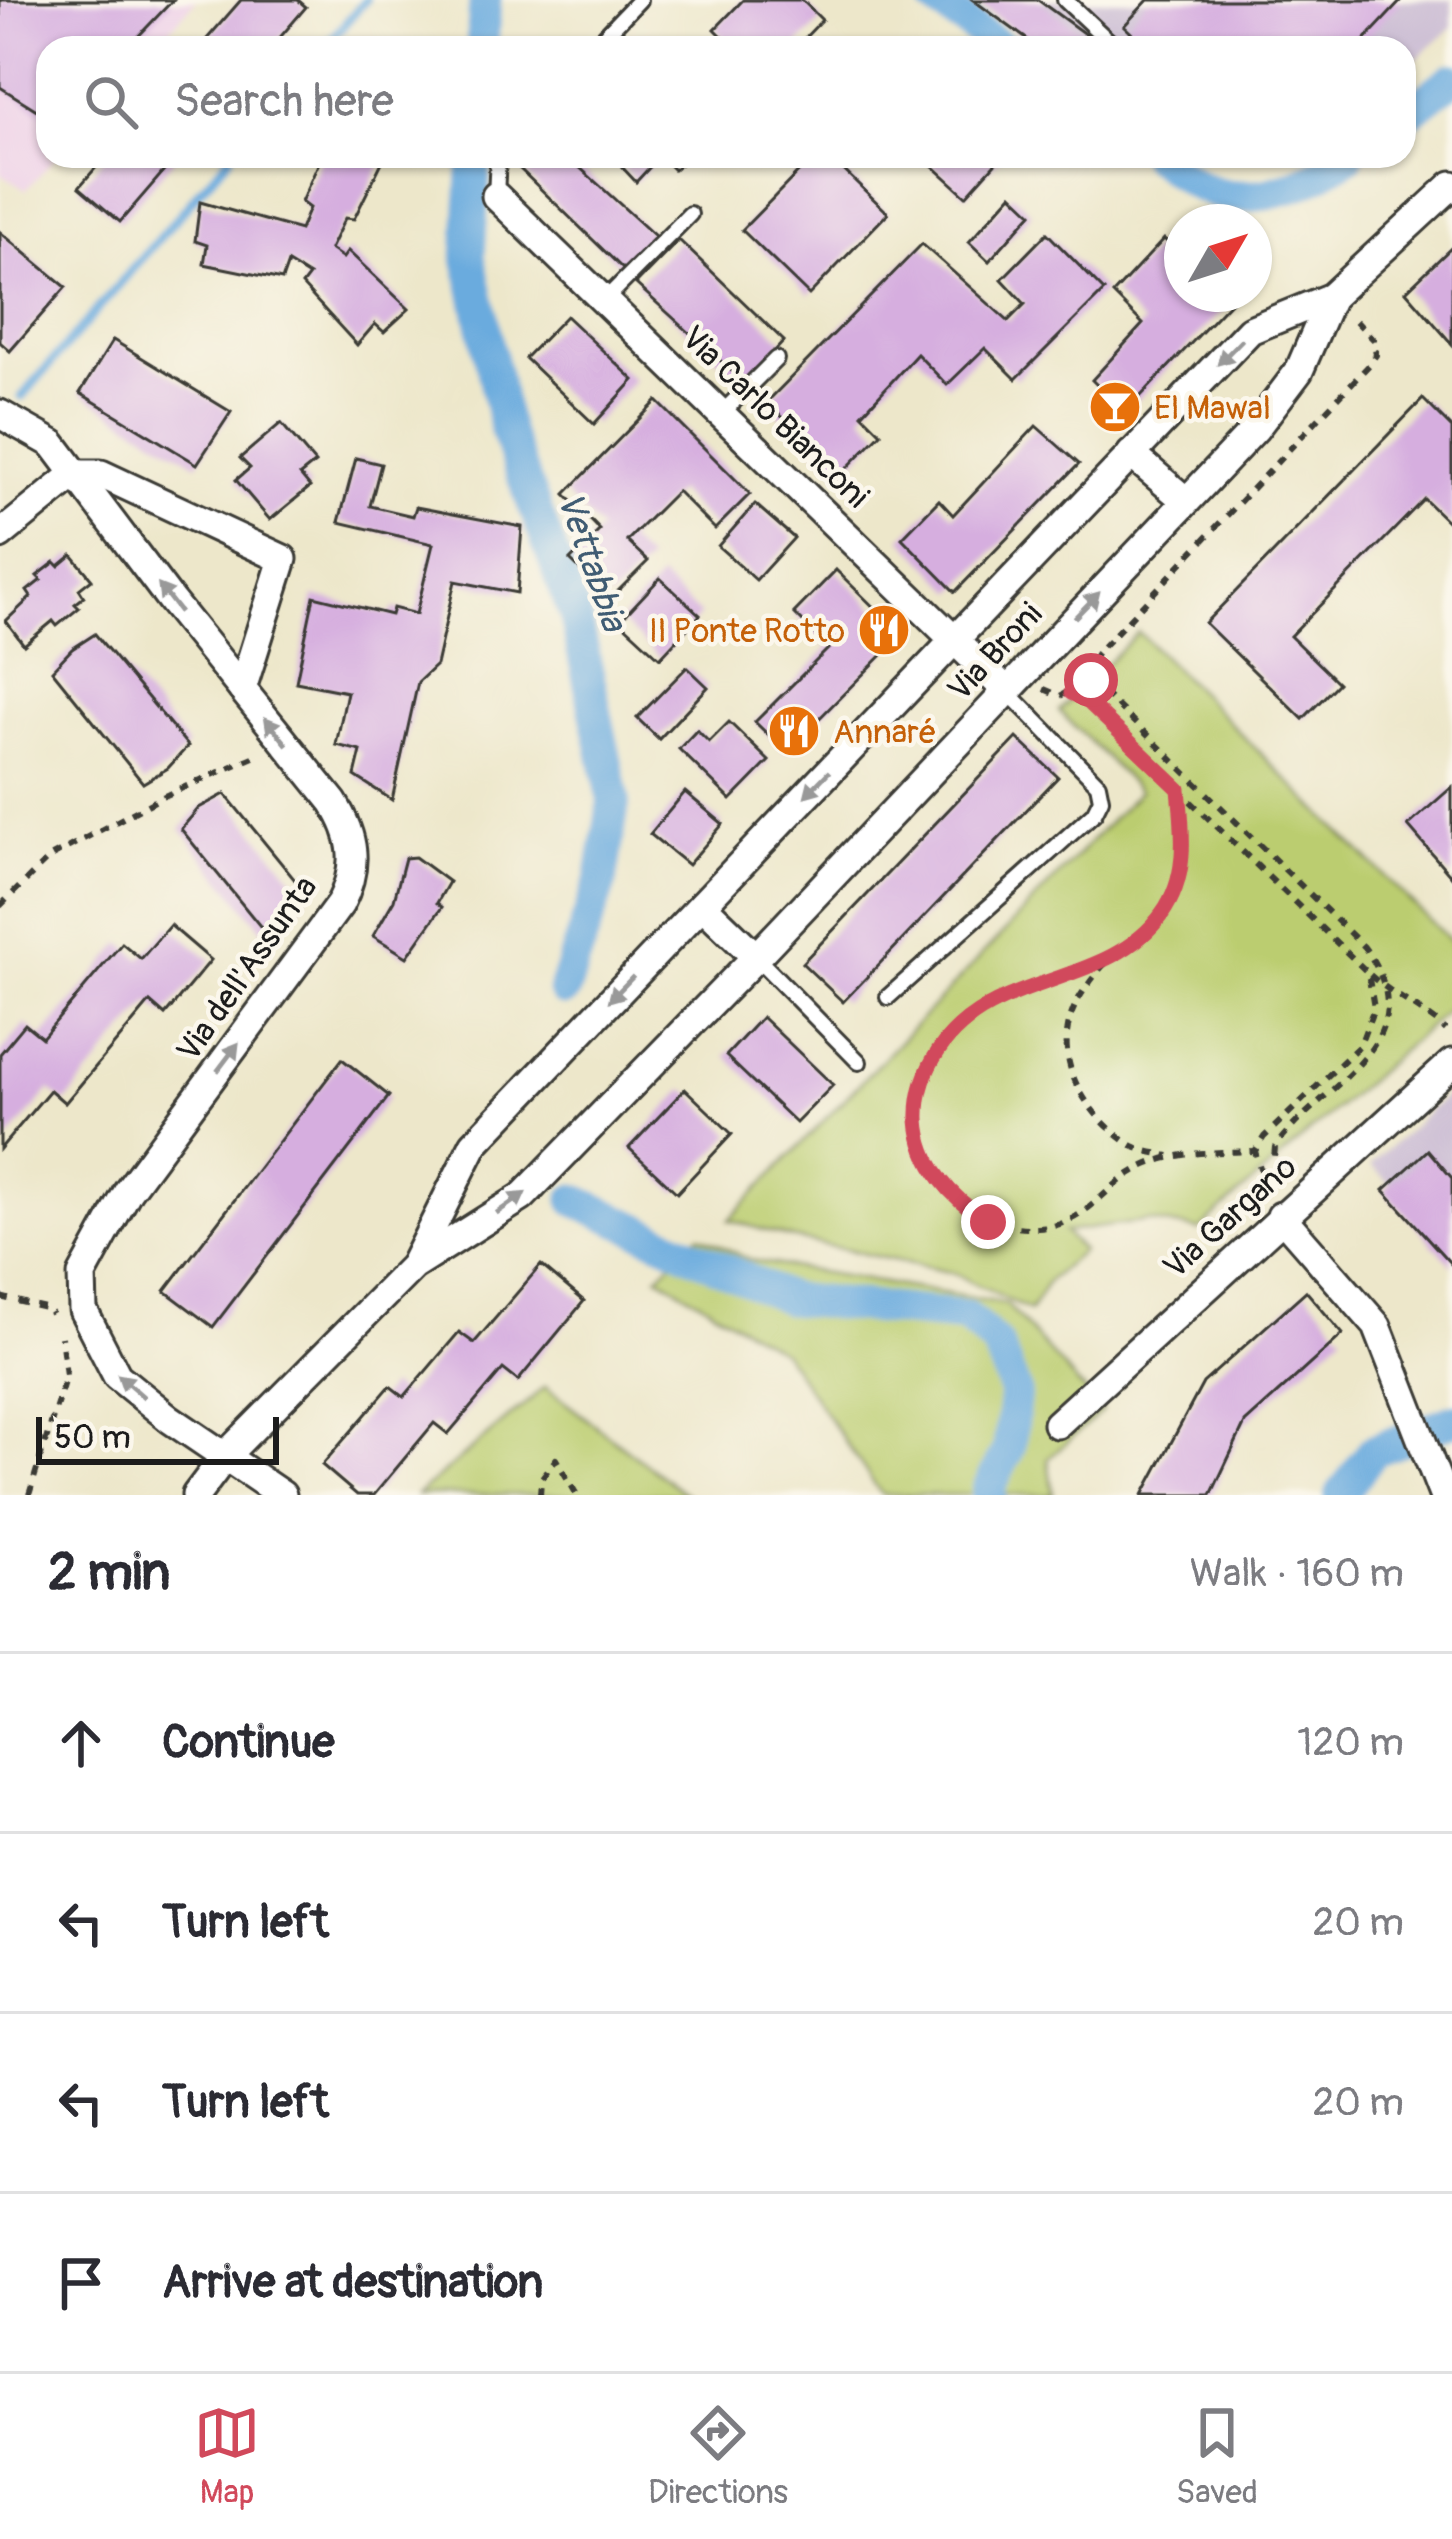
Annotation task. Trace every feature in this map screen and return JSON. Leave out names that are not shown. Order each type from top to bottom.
[{"type":"street","name":"Via Broni","points":[[413,1266],[474,1144],[1131,454],[1254,327],[1330,297],[1452,185]]},
{"type":"street","name":"Via Carlo Bianconi","points":[[496,196],[1006,690]]},
{"type":"street","name":"Via Broni","points":[[196,1495],[226,1455],[413,1266],[522,1197],[1256,429],[1299,371],[1330,297]]},
{"type":"street","name":"Via dell'Assunta","points":[[0,414],[53,444],[333,802],[350,832],[354,853],[346,891],[324,928],[128,1191],[82,1275],[83,1310],[118,1376],[170,1419],[282,1495]]},
{"type":"street","points":[[1131,454],[1186,501]]},
{"type":"street","points":[[0,535],[75,474],[101,474],[283,559],[242,688]]},
{"type":"street","points":[[702,905],[756,957]]},
{"type":"street","name":"Via Gargano","points":[[1057,1424],[1279,1202],[1452,1063]]},
{"type":"street","points":[[1279,1202],[1377,1325],[1443,1495]]},
{"type":"lane","points":[[604,36],[639,0]]},
{"type":"lane","points":[[1064,0],[1103,36]]},
{"type":"lane","points":[[496,196],[497,168]]},
{"type":"lane","points":[[605,300],[690,214]]},
{"type":"lane","points":[[721,414],[776,359]]},
{"type":"lane","points":[[888,997],[1094,813],[1101,799],[1098,784],[1006,690]]},
{"type":"lane","points":[[756,957],[860,1062]]},
{"type":"path","points":[[1294,1187],[1277,1168],[1275,1147],[1363,1064],[1379,1041],[1386,990],[1378,965],[1364,946],[1091,680],[1090,667],[1096,654],[1369,365],[1376,355],[1369,333]]},
{"type":"path","points":[[1091,680],[1071,693],[1086,700],[1386,990],[1446,1030]]},
{"type":"path","points":[[0,906],[50,857],[162,797],[286,742]]},
{"type":"path","points":[[1169,1156],[1136,1171],[1073,1221],[1044,1228],[988,1222],[959,1203],[936,1175],[921,1143],[920,1089],[947,1038],[998,999],[1107,960],[1134,944],[1160,916],[1173,896],[1183,852],[1179,789]]},
{"type":"path","points":[[1107,960],[1070,1020],[1067,1047],[1073,1077],[1087,1104],[1137,1148],[1169,1156],[1255,1151]]},
{"type":"path","points":[[1279,1202],[1255,1151],[1360,1046],[1374,1008],[1368,973]]},
{"type":"path","points":[[0,1298],[50,1309],[61,1334],[66,1375],[29,1495]]},
{"type":"path","points":[[540,1495],[541,1479],[556,1459],[577,1495]]},
{"type":"shaded area","points":[[0,0],[196,0],[164,36],[36,36],[36,168],[46,168],[26,190],[0,173]]},
{"type":"shaded area","points":[[973,0],[1452,0],[1452,28],[1416,60],[1416,36],[1022,36]]},
{"type":"shaded area","points":[[1452,1090],[1452,1261],[1399,1192],[1370,1165]]},
{"type":"green space","points":[[1138,632],[1452,943],[1452,1006],[1199,1230],[1148,1221],[1064,1232],[1082,1251],[1048,1281],[1030,1311],[953,1273],[729,1220],[1139,791],[1059,711]]},
{"type":"green space","points":[[699,1235],[750,1260],[1006,1304],[1102,1411],[1048,1459],[1053,1495],[882,1495],[782,1351],[658,1276]]},
{"type":"green space","points":[[545,1387],[687,1495],[417,1495]]},
{"type":"building","points":[[0,0],[173,0],[138,36],[36,36],[36,110],[0,87]]},
{"type":"building","points":[[241,0],[298,0],[306,7],[281,36],[210,36]]},
{"type":"building","points":[[743,0],[802,0],[822,20],[807,36],[722,36],[715,29]]},
{"type":"building","points":[[973,0],[1038,0],[1088,36],[1022,36]]},
{"type":"building","points":[[1148,0],[1402,0],[1368,36],[1134,36],[1124,26]]},
{"type":"building","points":[[96,168],[167,168],[120,222],[79,187]]},
{"type":"building","points":[[317,168],[379,168],[354,219],[345,218],[330,249],[343,258],[348,251],[409,309],[384,332],[375,324],[357,345],[302,285],[309,276],[288,263],[282,280],[204,264],[207,245],[195,241],[200,202],[300,230],[309,208],[301,202]]},
{"type":"building","points":[[519,168],[580,168],[656,237],[623,269]]},
{"type":"building","points":[[623,168],[649,168],[636,182]]},
{"type":"building","points":[[802,168],[841,168],[888,213],[809,295],[742,230]]},
{"type":"building","points":[[935,168],[991,168],[966,196]]},
{"type":"building","points":[[1012,194],[1032,213],[989,261],[969,242]]},
{"type":"building","points":[[0,232],[66,287],[10,351],[0,342]]},
{"type":"building","points":[[1047,233],[1104,291],[1016,379],[985,348],[947,385],[917,354],[862,414],[881,433],[841,474],[767,402],[922,244],[1008,321],[1025,304],[1002,279]]},
{"type":"building","points":[[1164,239],[1164,312],[1221,312],[1116,422],[1100,405],[1108,396],[1092,380],[1143,324],[1113,294]]},
{"type":"building","points":[[679,240],[784,341],[745,383],[636,284]]},
{"type":"building","points":[[1452,247],[1452,344],[1406,291]]},
{"type":"building","points":[[566,316],[634,380],[594,424],[525,358]]},
{"type":"building","points":[[113,340],[231,412],[197,464],[80,393]]},
{"type":"building","points":[[1423,399],[1452,428],[1452,526],[1424,499],[1290,636],[1338,683],[1303,719],[1205,623]]},
{"type":"building","points":[[657,401],[750,494],[715,529],[677,491],[627,541],[648,561],[610,599],[570,560],[600,530],[565,494]]},
{"type":"building","points":[[281,423],[315,463],[300,475],[310,487],[270,520],[236,480],[250,468],[240,458]]},
{"type":"building","points":[[1036,426],[1079,464],[955,592],[902,538],[939,500],[953,515]]},
{"type":"building","points":[[356,458],[381,464],[370,506],[413,516],[416,507],[522,527],[517,593],[455,581],[436,665],[418,682],[392,800],[355,776],[361,751],[336,745],[347,692],[296,682],[314,596],[391,615],[393,608],[416,614],[433,544],[339,522]]},
{"type":"building","points":[[755,504],[794,538],[756,580],[718,546]]},
{"type":"building","points":[[72,555],[92,579],[79,589],[84,597],[75,604],[79,608],[57,626],[53,621],[24,645],[6,621],[31,597],[27,591],[41,580],[37,576]]},
{"type":"building","points":[[836,570],[902,635],[786,752],[755,722],[829,648],[794,613]]},
{"type":"building","points":[[660,578],[700,615],[660,658],[620,621]]},
{"type":"building","points":[[95,634],[188,746],[168,768],[143,783],[52,670]]},
{"type":"building","points":[[687,667],[708,687],[659,739],[637,718]]},
{"type":"building","points":[[729,722],[769,761],[731,800],[679,749],[697,730],[709,742]]},
{"type":"building","points":[[1017,738],[1058,777],[843,1002],[802,963]]},
{"type":"building","points":[[1452,787],[1452,877],[1408,826]]},
{"type":"building","points":[[685,792],[723,824],[688,865],[650,834]]},
{"type":"building","points":[[225,794],[308,896],[291,920],[264,931],[181,829],[199,808]]},
{"type":"building","points":[[415,857],[449,882],[437,903],[442,907],[407,957],[373,936],[394,900],[405,858]]},
{"type":"building","points":[[170,925],[211,960],[165,1015],[150,1002],[65,1103],[50,1090],[0,1149],[0,1054],[25,1024],[42,1038],[122,943],[141,959]]},
{"type":"building","points":[[762,1017],[833,1085],[796,1123],[726,1056]]},
{"type":"building","points":[[342,1059],[389,1096],[213,1327],[165,1291]]},
{"type":"building","points":[[685,1089],[732,1134],[677,1193],[629,1148]]},
{"type":"building","points":[[1428,1150],[1452,1178],[1452,1265],[1384,1190]]},
{"type":"building","points":[[541,1265],[584,1301],[518,1381],[503,1369],[448,1434],[434,1423],[374,1495],[357,1495],[322,1465],[390,1386],[404,1397],[459,1332],[474,1343]]},
{"type":"building","points":[[1306,1291],[1343,1334],[1245,1423],[1211,1495],[1143,1495],[1203,1383]]},
{"type":"waterway","points":[[334,36],[365,0]]},
{"type":"waterway","name":"Vettabbia","points":[[483,36],[485,0]]},
{"type":"waterway","name":"Vettabbia","points":[[934,0],[985,36]]},
{"type":"waterway","name":"Vettabbia","points":[[1416,107],[1452,79]]},
{"type":"waterway","points":[[22,397],[220,168]]},
{"type":"waterway","name":"Vettabbia","points":[[474,168],[469,257],[506,431],[576,618],[614,800],[601,881],[564,990]]},
{"type":"waterway","name":"Vettabbia","points":[[1173,168],[1195,184],[1234,196],[1274,192],[1328,168]]},
{"type":"waterway","name":"Vettabbia","points":[[575,1200],[789,1299],[966,1317],[997,1345],[1015,1391],[1009,1448],[988,1490],[990,1495]]},
{"type":"waterway","name":"Vettabbia","points":[[1341,1495],[1373,1451],[1452,1420]]},
{"type":"waterway","points":[[975,1495],[988,1490]]},
{"type":"place","name":"El Mawal","points":[[1115,407]]},
{"type":"place","name":"Il Ponte Rotto","points":[[884,630]]},
{"type":"place","name":"Annaré","points":[[794,731]]},
{"type":"route","points":[[988,1222],[959,1203],[936,1175],[921,1143],[920,1089],[931,1062],[947,1038],[998,999],[1107,960],[1134,944],[1160,916],[1181,873],[1179,789],[1086,700],[1071,693],[1091,680]]}]
